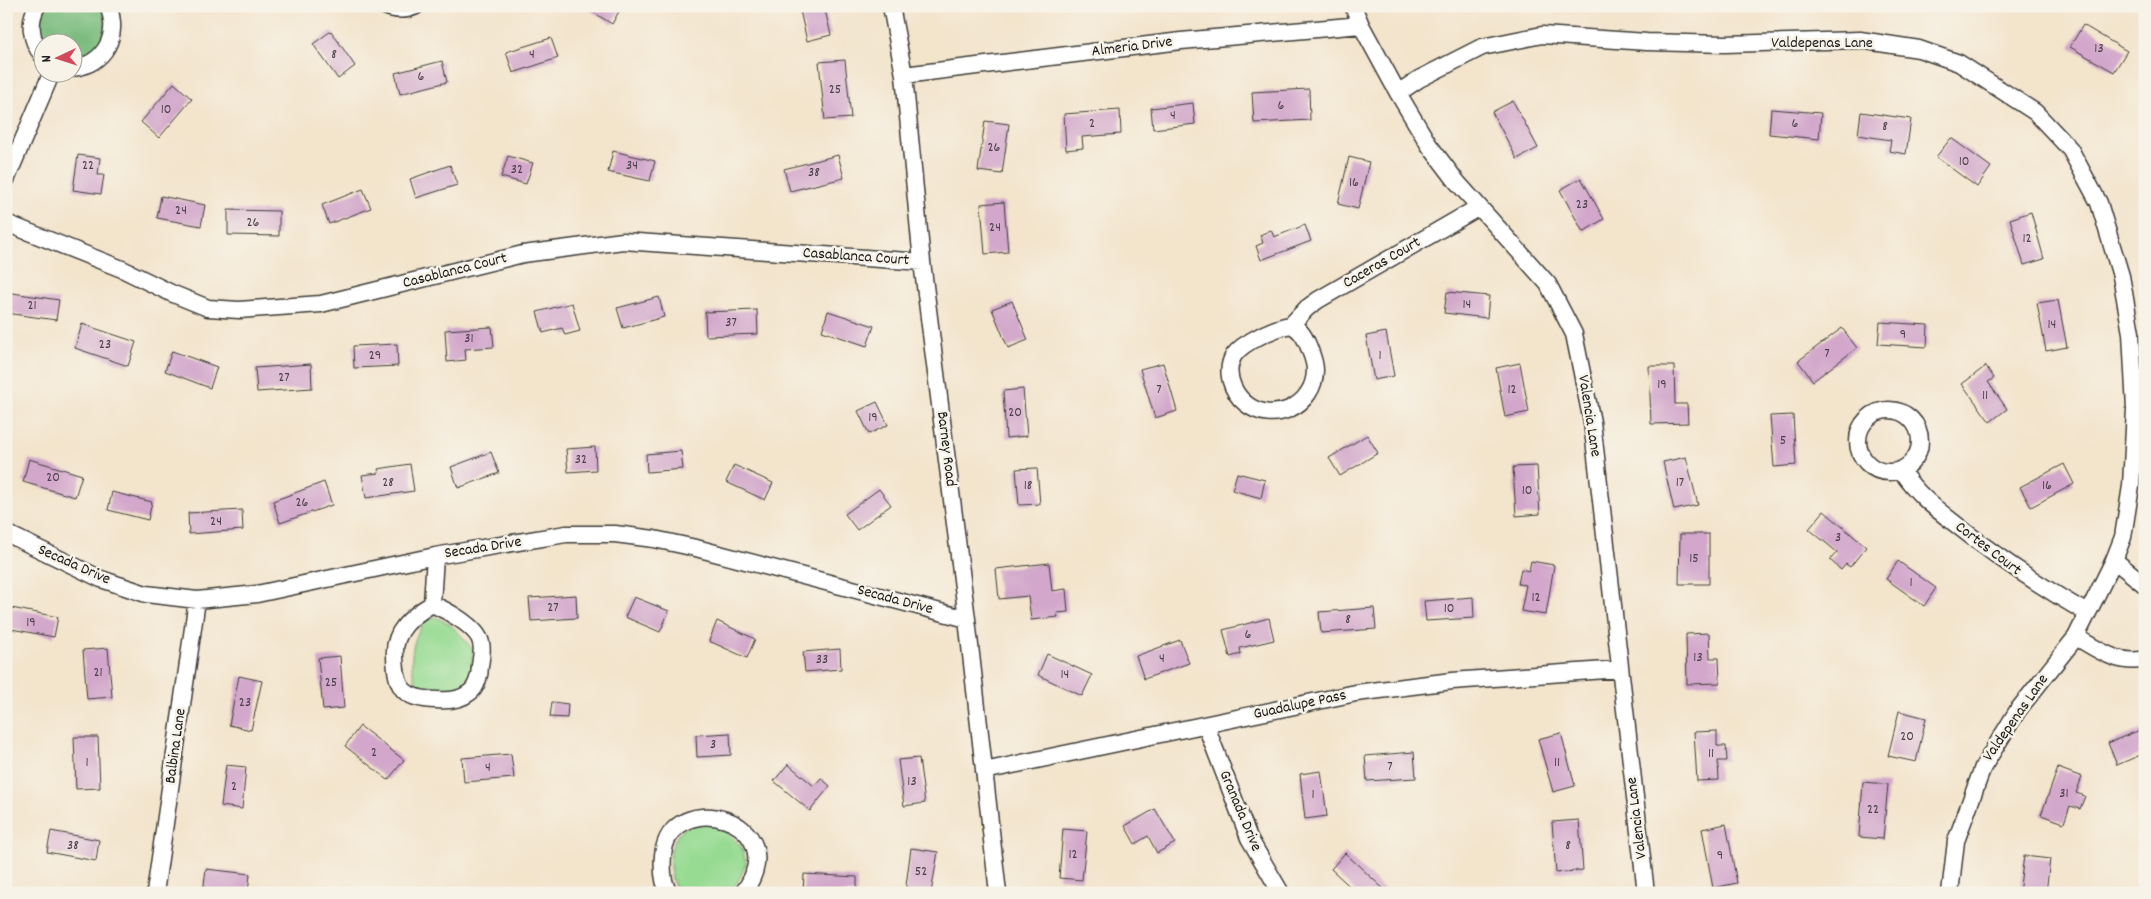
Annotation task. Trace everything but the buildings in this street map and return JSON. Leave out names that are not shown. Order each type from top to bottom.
[{"type":"street","points":[[32,32],[32,19],[37,6]]},
{"type":"street","points":[[82,66],[92,63],[106,51],[113,33],[113,24],[108,6]]},
{"type":"street","points":[[385,6],[395,10],[405,10],[416,6]]},
{"type":"street","name":"Barney Road","points":[[892,6],[904,75],[922,262],[968,619],[998,893]]},
{"type":"street","name":"Valencia Lane","points":[[1353,6],[1361,25],[1398,93],[1429,145],[1479,207],[1548,284],[1574,334],[1592,422],[1646,893]]},
{"type":"street","name":"Almeria Drive","points":[[904,75],[1181,41],[1361,25]]},
{"type":"street","name":"Valdepenas Lane","points":[[1398,93],[1419,79],[1482,47],[1542,35],[1647,42],[1715,44],[1860,40],[1919,49],[1959,63],[2035,112],[2070,149],[2099,203],[2121,276],[2131,333],[2135,409],[2132,486],[2123,537],[2114,560],[2076,637],[2018,710],[1983,767],[1956,841],[1950,893]]},
{"type":"street","points":[[6,180],[48,82]]},
{"type":"street","name":"Caceras Court","points":[[1291,325],[1301,332],[1314,360],[1315,370],[1311,388],[1299,403],[1291,409],[1273,413],[1254,409],[1239,398],[1231,380],[1229,371],[1234,355],[1250,341],[1282,326],[1291,325],[1307,308],[1318,300],[1479,207]]},
{"type":"street","name":"Casablanca Court","points":[[6,223],[122,269],[208,308],[239,310],[321,304],[523,254],[623,240],[922,262]]},
{"type":"street","name":"Cortes Court","points":[[1901,470],[1917,493],[1976,541],[2027,578],[2087,613]]},
{"type":"street","name":"Secada Drive","points":[[6,533],[101,579],[146,594],[197,600],[257,594],[435,556],[566,534],[622,535],[696,548],[968,619]]},
{"type":"street","points":[[432,604],[435,556]]},
{"type":"street","points":[[2114,560],[2145,585]]},
{"type":"street","name":"Balbina Lane","points":[[155,893],[197,600]]},
{"type":"street","points":[[432,604],[446,610],[472,628],[481,642],[480,674],[472,692],[460,699],[443,701],[418,700],[405,692],[396,678],[394,649],[406,623],[413,615],[432,604]]},
{"type":"street","points":[[2076,637],[2109,656],[2122,660],[2138,661],[2145,659]]},
{"type":"street","name":"Guadalupe Pass","points":[[984,771],[1206,726],[1356,693],[1452,681],[1620,669]]},
{"type":"street","name":"Granada Drive","points":[[1206,726],[1249,838],[1281,893]]},
{"type":"street","points":[[669,893],[662,869],[664,849],[671,832],[683,822],[703,817],[719,817],[731,820],[740,826],[750,836],[754,844],[756,856],[754,875],[743,893]]},
{"type":"green space","points":[[44,6],[98,6],[106,11],[103,38],[97,49],[82,59],[82,32],[40,32],[40,15]]},
{"type":"green space","points":[[428,616],[448,623],[473,650],[471,674],[457,690],[435,690],[416,683],[412,665],[413,648],[415,640]]},
{"type":"green space","points":[[705,823],[723,828],[741,846],[746,863],[741,876],[730,893],[687,893],[675,887],[672,880],[670,856],[675,840],[687,827]]}]
